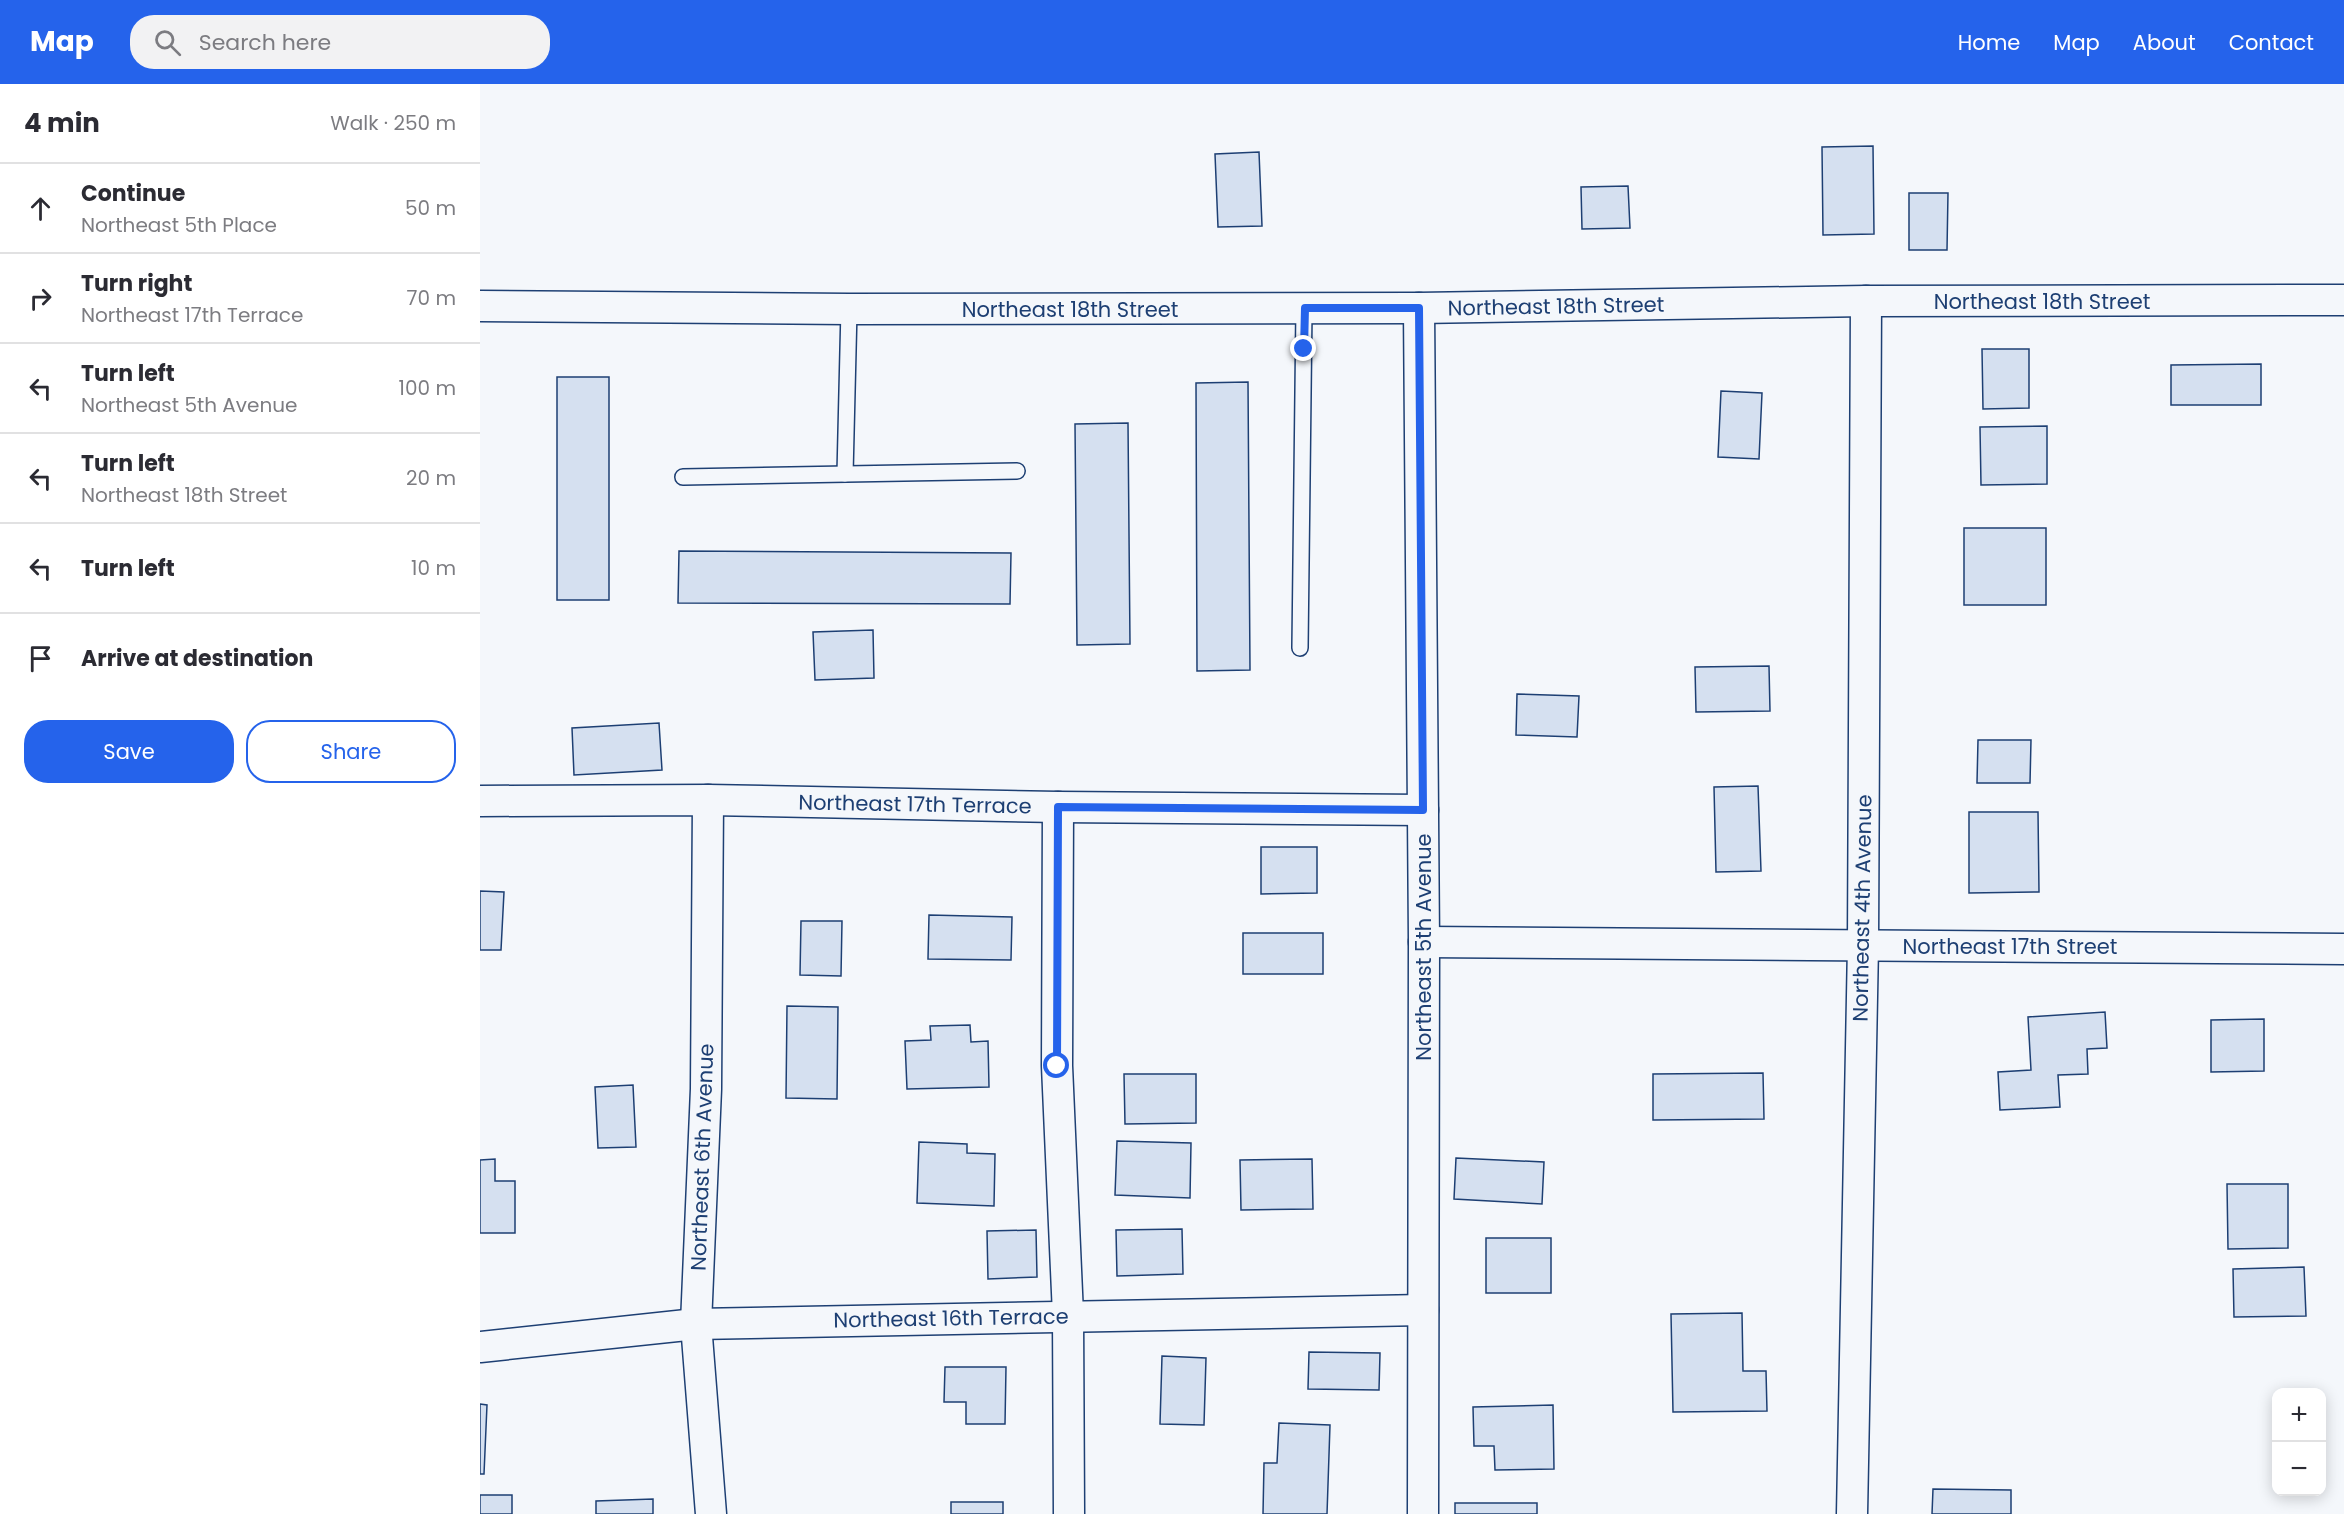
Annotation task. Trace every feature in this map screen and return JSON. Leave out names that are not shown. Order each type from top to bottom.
[{"type":"street","name":"Northeast 18th Street","points":[[480,306],[849,309],[1419,308],[1866,301],[2344,300]]},
{"type":"street","name":"Northeast 4th Avenue","points":[[1852,1514],[1863,945],[1866,301]]},
{"type":"street","name":"Northeast 5th Avenue","points":[[1419,308],[1424,942],[1423,1514]]},
{"type":"street","name":"Northeast 17th Terrace","points":[[480,801],[708,800],[1058,807],[1423,810]]},
{"type":"street","name":"Northeast 6th Avenue","points":[[708,800],[706,1089],[696,1324],[711,1514]]},
{"type":"street","points":[[1058,807],[1057,1066],[1068,1315],[1069,1514]]},
{"type":"street","name":"Northeast 17th Street","points":[[1424,942],[2344,949]]},
{"type":"street","name":"Northeast 16th Terrace","points":[[480,1347],[696,1324],[1068,1315],[1423,1310]]},
{"type":"lane","points":[[1299,648],[1305,308]]},
{"type":"lane","points":[[845,474],[849,309]]},
{"type":"lane","points":[[683,477],[1017,471]]},
{"type":"building","points":[[1873,146],[1874,234],[1823,235],[1822,147]]},
{"type":"building","points":[[1259,152],[1262,226],[1218,227],[1215,154]]},
{"type":"building","points":[[1628,186],[1630,228],[1582,229],[1581,187]]},
{"type":"building","points":[[1909,193],[1948,193],[1947,250],[1909,250]]},
{"type":"building","points":[[1982,349],[2029,349],[2029,408],[1983,409]]},
{"type":"building","points":[[2261,364],[2261,405],[2171,405],[2171,365]]},
{"type":"building","points":[[557,377],[609,377],[609,600],[557,600]]},
{"type":"building","points":[[1248,382],[1250,670],[1197,671],[1196,383]]},
{"type":"building","points":[[1721,391],[1762,393],[1759,459],[1718,457]]},
{"type":"building","points":[[1128,423],[1130,644],[1077,645],[1075,424]]},
{"type":"building","points":[[2047,426],[2047,484],[1981,485],[1980,427]]},
{"type":"building","points":[[1964,528],[2046,528],[2046,605],[1964,605]]},
{"type":"building","points":[[679,551],[1011,553],[1010,604],[678,603]]},
{"type":"building","points":[[873,630],[874,678],[815,680],[813,632]]},
{"type":"building","points":[[1769,666],[1770,711],[1696,712],[1695,667]]},
{"type":"building","points":[[1517,694],[1579,696],[1577,737],[1516,735]]},
{"type":"building","points":[[659,723],[662,770],[574,775],[572,728]]},
{"type":"building","points":[[1978,740],[2031,740],[2030,783],[1977,783]]},
{"type":"building","points":[[1758,786],[1761,871],[1716,872],[1714,787]]},
{"type":"building","points":[[1969,812],[2038,812],[2039,892],[1969,893]]},
{"type":"building","points":[[1261,847],[1317,847],[1317,893],[1261,894]]},
{"type":"building","points":[[480,891],[504,892],[501,950],[480,950]]},
{"type":"building","points":[[929,915],[1012,917],[1011,960],[928,959]]},
{"type":"building","points":[[801,921],[842,921],[841,976],[800,975]]},
{"type":"building","points":[[1243,933],[1323,933],[1323,974],[1243,974]]},
{"type":"building","points":[[787,1006],[838,1007],[837,1099],[786,1098]]},
{"type":"building","points":[[2105,1012],[2107,1048],[2087,1049],[2088,1074],[2058,1075],[2060,1107],[2000,1110],[1998,1072],[2031,1070],[2028,1017]]},
{"type":"building","points":[[2264,1019],[2264,1071],[2211,1072],[2211,1020]]},
{"type":"building","points":[[970,1025],[971,1042],[988,1041],[989,1087],[907,1089],[905,1041],[931,1040],[930,1026]]},
{"type":"building","points":[[1763,1073],[1764,1119],[1653,1120],[1653,1074]]},
{"type":"building","points":[[1124,1074],[1196,1074],[1196,1123],[1125,1124]]},
{"type":"building","points":[[633,1085],[636,1147],[598,1148],[595,1087]]},
{"type":"building","points":[[1117,1141],[1191,1143],[1190,1198],[1115,1195]]},
{"type":"building","points":[[919,1142],[967,1144],[967,1153],[995,1154],[994,1206],[917,1203]]},
{"type":"building","points":[[1456,1158],[1544,1162],[1542,1204],[1454,1199]]},
{"type":"building","points":[[495,1159],[495,1181],[515,1181],[515,1233],[480,1233],[480,1160]]},
{"type":"building","points":[[1312,1159],[1313,1209],[1241,1210],[1240,1160]]},
{"type":"building","points":[[2227,1184],[2288,1184],[2288,1248],[2228,1249]]},
{"type":"building","points":[[1182,1229],[1183,1274],[1117,1276],[1116,1230]]},
{"type":"building","points":[[1036,1230],[1037,1277],[988,1279],[987,1231]]},
{"type":"building","points":[[1486,1238],[1551,1238],[1551,1293],[1486,1293]]},
{"type":"building","points":[[2304,1267],[2306,1316],[2234,1317],[2233,1269]]},
{"type":"building","points":[[1742,1313],[1743,1371],[1766,1371],[1767,1411],[1673,1412],[1671,1314]]},
{"type":"building","points":[[1309,1352],[1380,1353],[1379,1390],[1308,1389]]},
{"type":"building","points":[[1162,1356],[1206,1358],[1204,1425],[1160,1424]]},
{"type":"building","points":[[945,1367],[1006,1367],[1005,1424],[966,1424],[966,1402],[944,1402]]},
{"type":"building","points":[[480,1404],[487,1405],[484,1474],[480,1474]]},
{"type":"building","points":[[1553,1405],[1554,1469],[1495,1470],[1494,1446],[1474,1446],[1473,1407]]},
{"type":"building","points":[[1279,1423],[1330,1425],[1327,1514],[1263,1514],[1264,1463],[1277,1463]]},
{"type":"building","points":[[1933,1489],[2011,1490],[2011,1514],[1932,1514]]},
{"type":"building","points":[[480,1495],[512,1495],[512,1514],[480,1514]]},
{"type":"building","points":[[653,1499],[653,1514],[596,1514],[596,1501]]},
{"type":"building","points":[[951,1502],[1003,1502],[1003,1514],[951,1514]]},
{"type":"building","points":[[1455,1503],[1537,1503],[1537,1514],[1455,1514]]},
{"type":"route","points":[[1057,1066],[1058,807],[1423,810],[1419,308],[1305,308],[1304,349]]}]
